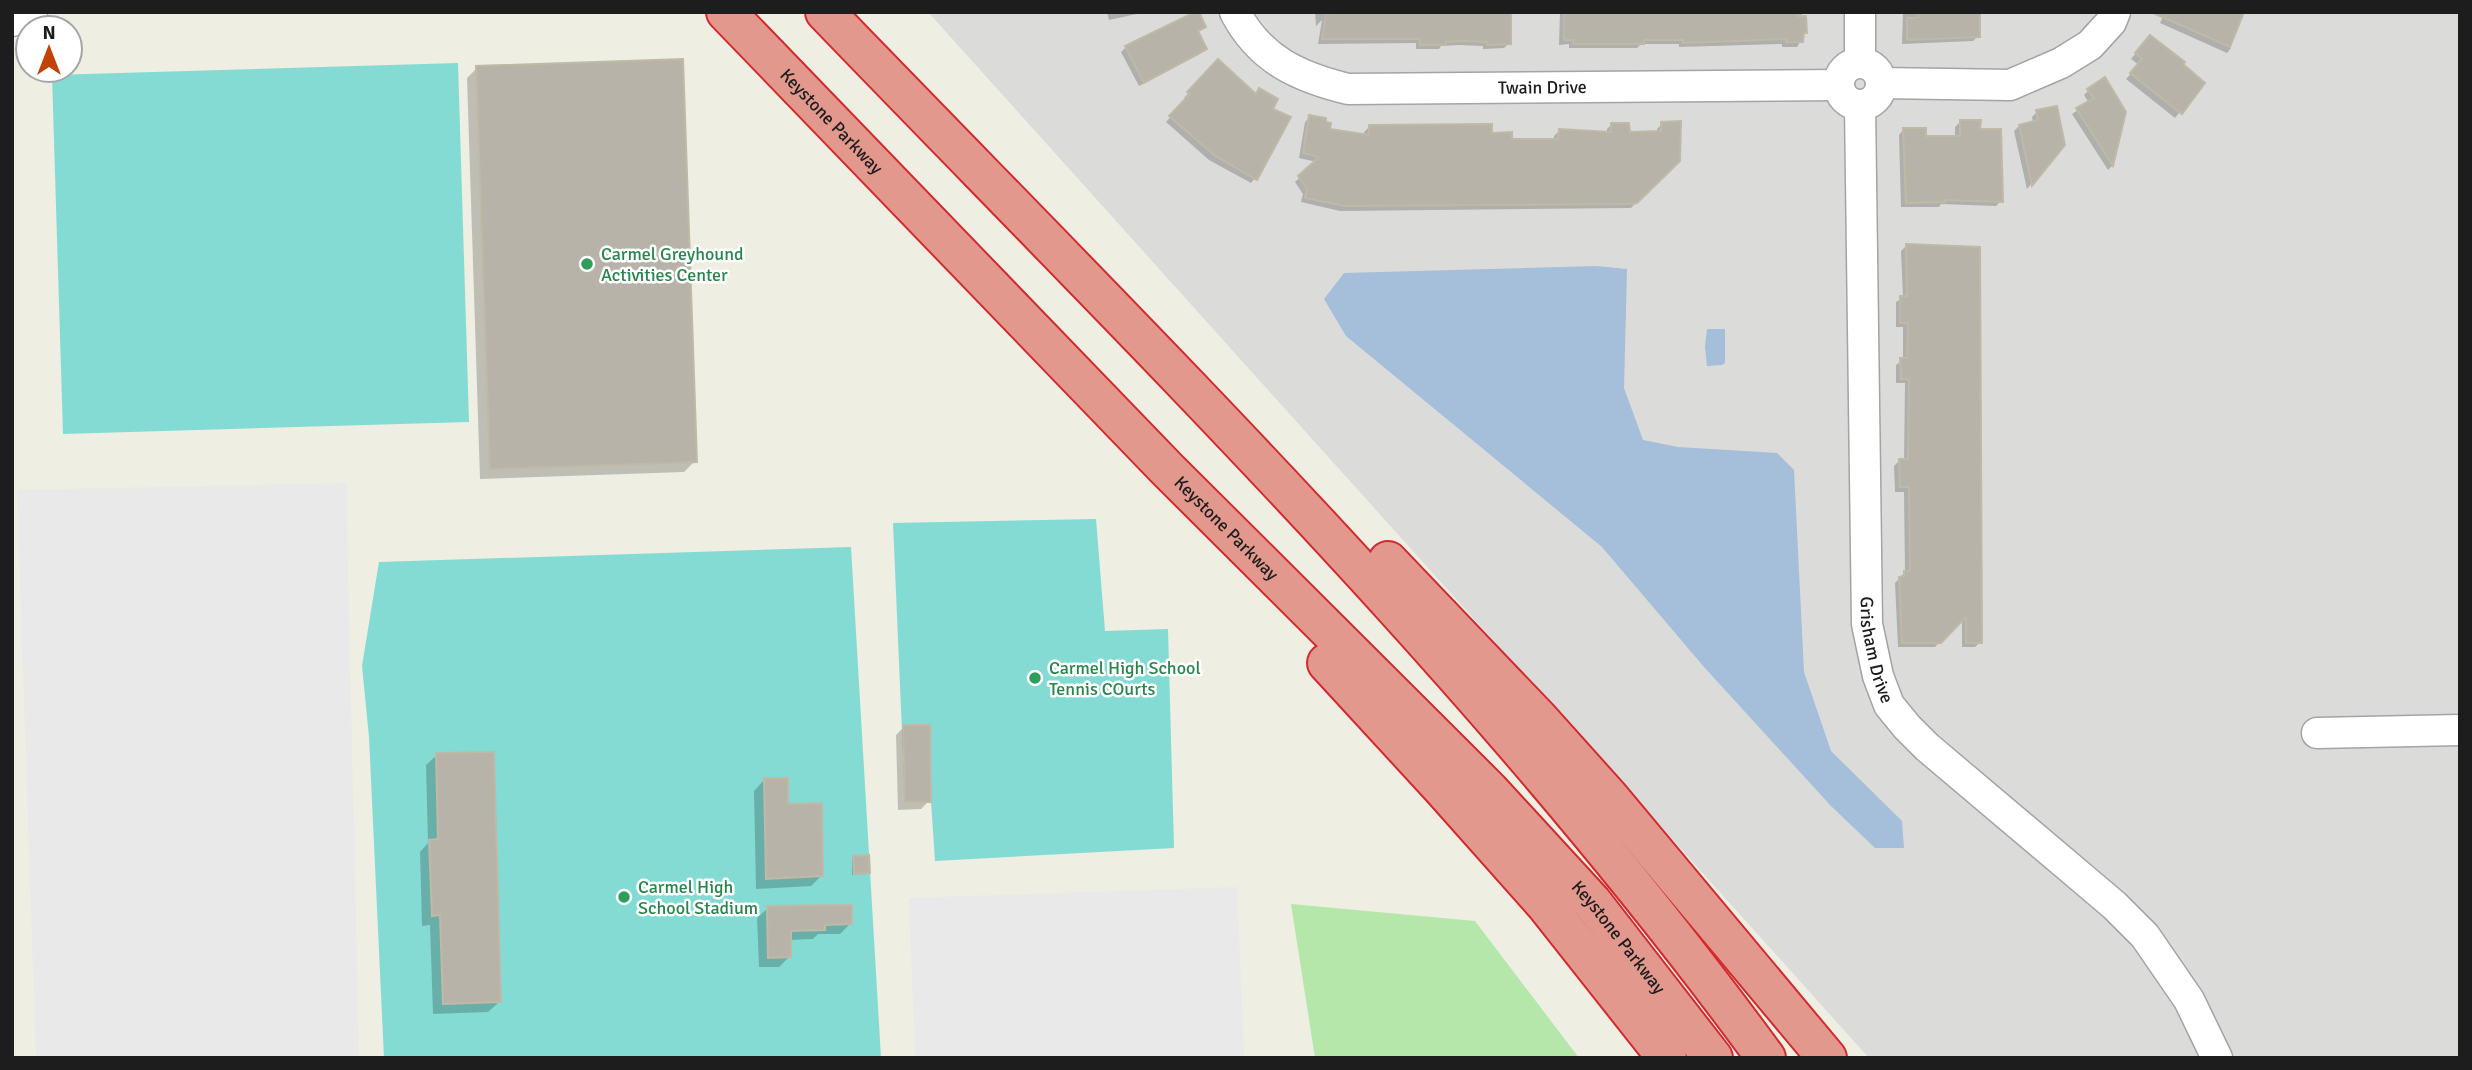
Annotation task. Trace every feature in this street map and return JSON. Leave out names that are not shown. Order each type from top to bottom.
[{"type":"highway","name":"Keystone Parkway","points":[[726,12],[1087,387],[1272,576],[1444,744],[1542,846],[1600,912],[1713,1058]]},
{"type":"highway","points":[[825,12],[1257,457],[1418,631],[1557,790],[1697,966],[1766,1058]]},
{"type":"highway","points":[[891,80],[1238,410],[1468,642],[1609,797],[1827,1058]]},
{"type":"highway","points":[[1087,387],[1234,563],[1546,905],[1667,1058]]},
{"type":"street","points":[[12,21],[32,12]]},
{"type":"street","name":"Twain Drive","points":[[1235,12],[1241,24],[1258,44],[1291,71],[1348,89],[1839,85]]},
{"type":"street","points":[[1860,12],[1871,73],[1875,99],[1860,105],[1844,98],[1839,85],[1839,78],[1847,66],[1871,73],[2010,85],[2060,63],[2090,44],[2111,22],[2115,12]]},
{"type":"street","name":"Grisham Drive","points":[[1860,105],[1867,624],[1878,676],[1889,705],[1927,747],[2115,905],[2145,936],[2189,1000],[2217,1058]]},
{"type":"street","points":[[2317,733],[2460,730]]},
{"type":"shaded area","points":[[928,12],[2460,12],[2460,1058],[1869,1058]]},
{"type":"shaded area","points":[[458,63],[469,422],[63,434],[52,84],[84,84],[84,74]]},
{"type":"shaded area","points":[[1596,266],[1627,269],[1624,388],[1643,440],[1678,447],[1777,453],[1794,470],[1804,672],[1831,751],[1902,821],[1904,848],[1875,848],[1831,806],[1704,667],[1602,547],[1346,336],[1324,299],[1344,273]]},
{"type":"shaded area","points":[[1707,329],[1725,329],[1725,363],[1722,365],[1707,366]]},
{"type":"shaded area","points":[[346,483],[359,1058],[36,1058],[17,490]]},
{"type":"shaded area","name":"Carmel High School Tennis COurts","points":[[1096,519],[1105,631],[1168,629],[1174,848],[935,861],[931,802],[905,802],[893,523]]},
{"type":"shaded area","name":"Carmel High School Stadium","points":[[851,547],[881,1058],[384,1058],[369,737],[362,666],[379,562]]},
{"type":"shaded area","points":[[1237,887],[1244,1058],[915,1058],[909,898]]},
{"type":"green space","points":[[1291,904],[1475,921],[1579,1058],[1315,1058]]},
{"type":"building","points":[[1199,12],[1206,27],[1198,31],[1207,49],[1144,83],[1125,46]]},
{"type":"building","points":[[1511,12],[1511,44],[1487,45],[1487,42],[1465,41],[1446,42],[1445,45],[1420,45],[1420,39],[1322,39],[1326,14]]},
{"type":"building","points":[[1564,12],[1798,12],[1798,16],[1806,16],[1807,33],[1804,33],[1803,42],[1786,42],[1786,39],[1683,43],[1683,40],[1644,40],[1644,44],[1573,44],[1573,40],[1564,40]]},
{"type":"building","points":[[1918,12],[1980,12],[1980,37],[1907,40],[1907,18],[1918,18]]},
{"type":"building","points":[[2151,12],[2244,12],[2230,47]]},
{"type":"building","points":[[2150,35],[2185,62],[2183,64],[2205,83],[2182,114],[2130,73],[2142,59],[2135,53]]},
{"type":"building","name":"Carmel Greyhound Activities Center","points":[[683,59],[697,462],[490,469],[476,66]]},
{"type":"building","points":[[1218,59],[1256,94],[1259,88],[1278,99],[1273,109],[1291,117],[1257,180],[1214,155],[1169,116]]},
{"type":"building","points":[[2105,77],[2126,112],[2113,166],[2076,108],[2094,98],[2087,89]]},
{"type":"building","points":[[2057,106],[2065,145],[2032,186],[2019,125],[2038,120],[2036,110]]},
{"type":"building","points":[[1309,115],[1326,118],[1326,122],[1331,123],[1330,129],[1369,135],[1369,125],[1492,124],[1492,133],[1512,132],[1512,139],[1558,139],[1559,129],[1611,132],[1611,123],[1629,123],[1630,132],[1661,131],[1661,122],[1681,121],[1680,161],[1637,203],[1631,204],[1345,206],[1305,198],[1307,189],[1298,176],[1319,157],[1303,153]]},
{"type":"building","points":[[1960,120],[1981,120],[1980,129],[2001,129],[2003,202],[1945,200],[1906,203],[1903,128],[1926,128],[1926,136],[1960,136]]},
{"type":"building","points":[[1906,244],[1980,247],[1982,643],[1966,643],[1966,617],[1941,643],[1902,643],[1899,577],[1904,576],[1904,571],[1910,571],[1909,487],[1900,487],[1899,459],[1908,459],[1909,379],[1901,379],[1900,358],[1907,358],[1908,323],[1900,323],[1900,296],[1907,296]]},
{"type":"building","points":[[903,725],[930,725],[931,802],[905,802]]},
{"type":"building","points":[[494,752],[501,1002],[443,1004],[440,915],[432,916],[429,840],[438,839],[436,753]]},
{"type":"building","points":[[764,778],[788,778],[788,804],[822,803],[823,876],[766,879]]},
{"type":"building","points":[[869,855],[870,873],[854,874],[853,856]]},
{"type":"building","points":[[852,905],[852,924],[825,925],[825,930],[791,931],[791,957],[768,958],[767,906]]},
{"type":"place","name":"Carmel Greyhound Activities Center","points":[[587,264]]},
{"type":"place","name":"Carmel High School Tennis COurts","points":[[1035,678]]},
{"type":"place","name":"Carmel High School Stadium","points":[[624,897]]}]
